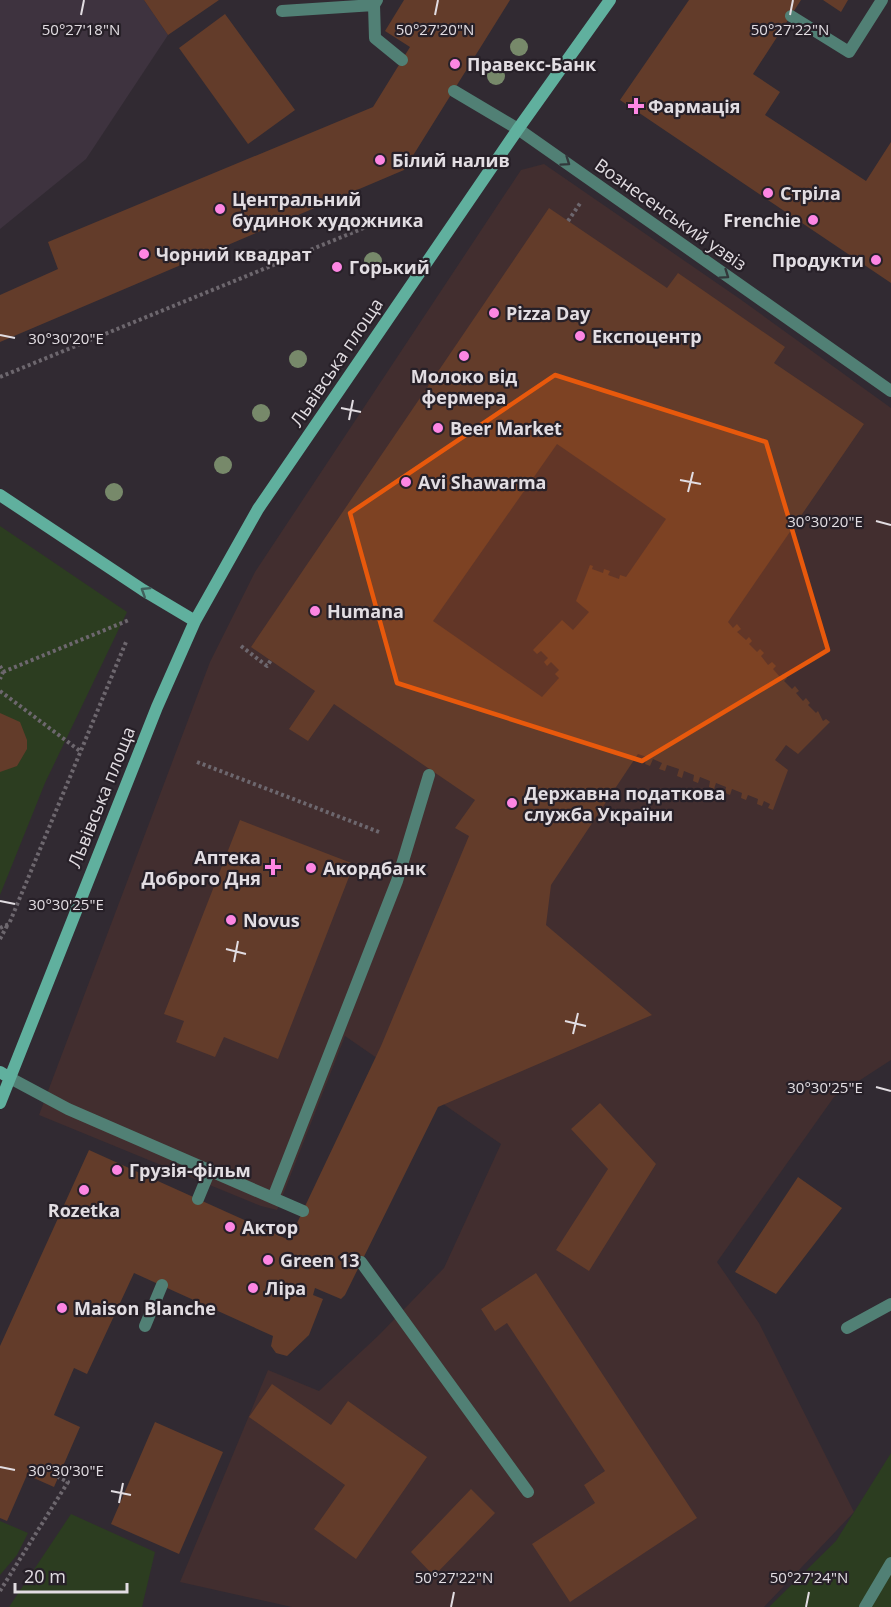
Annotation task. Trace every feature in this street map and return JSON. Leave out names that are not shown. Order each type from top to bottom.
[{"type":"main road","name":"Львівська площа","points":[[0,1103],[5,1075],[157,707],[195,621],[264,500],[518,129],[610,0]]},
{"type":"main road","points":[[0,495],[143,590],[195,621]]},
{"type":"street","points":[[791,16],[849,52],[882,0]]},
{"type":"street","points":[[282,11],[376,3],[375,38],[402,60]]},
{"type":"street","name":"Вознесенський узвіз","points":[[454,91],[518,129],[891,392]]},
{"type":"street","points":[[273,1198],[397,881],[429,775]]},
{"type":"street","points":[[5,1075],[68,1109],[303,1211]]},
{"type":"street","points":[[198,1199],[210,1170]]},
{"type":"street","points":[[361,1262],[528,1492]]},
{"type":"street","points":[[145,1326],[162,1285]]},
{"type":"street","points":[[847,1328],[891,1304]]},
{"type":"street","points":[[865,1607],[891,1563]]},
{"type":"path","points":[[568,221],[582,200]]},
{"type":"path","points":[[0,377],[393,216]]},
{"type":"path","points":[[0,679],[3,672],[129,620]]},
{"type":"path","points":[[0,939],[9,924],[126,642]]},
{"type":"path","points":[[241,646],[267,666],[271,660]]},
{"type":"path","points":[[0,666],[3,672]]},
{"type":"path","points":[[0,691],[80,751]]},
{"type":"path","points":[[197,762],[379,832]]},
{"type":"path","points":[[0,928],[9,924]]},
{"type":"path","points":[[0,1591],[68,1482],[58,1477]]},
{"type":"highlighted area","points":[[555,375],[766,442],[828,650],[642,761],[397,683],[350,513]]},
{"type":"shaded area","points":[[0,0],[144,0],[168,35],[86,159],[0,229]]},
{"type":"shaded area","points":[[544,164],[740,299],[891,408],[891,1060],[834,1097],[717,1262],[759,1323],[854,1512],[764,1607],[292,1607],[180,1582],[268,1370],[319,1391],[379,1335],[444,1268],[501,1144],[345,1036],[277,1210],[261,1206],[39,1115],[210,662],[255,572],[521,170]]},
{"type":"green space","points":[[0,526],[127,612],[45,783],[0,895]]},
{"type":"green space","points":[[891,1453],[891,1607],[769,1607],[836,1541]]},
{"type":"green space","points":[[71,1514],[155,1552],[142,1607],[9,1607]]},
{"type":"green space","points":[[0,1521],[28,1533],[17,1555],[0,1575]]},
{"type":"building","points":[[144,0],[219,0],[168,35]]},
{"type":"building","name":"Центральний будинок художника","points":[[404,0],[510,0],[404,170],[0,342],[0,295],[58,269],[48,242],[373,107],[410,47],[385,31]]},
{"type":"building","points":[[689,0],[801,0],[753,74],[780,92],[765,115],[866,181],[891,142],[891,283],[620,100]]},
{"type":"building","points":[[823,0],[848,0],[841,12]]},
{"type":"building","points":[[225,14],[295,110],[248,144],[179,48]]},
{"type":"building","points":[[549,208],[667,288],[678,273],[785,347],[774,363],[864,424],[728,622],[733,628],[737,624],[741,629],[737,632],[746,640],[749,637],[752,641],[749,644],[757,652],[760,649],[764,653],[761,656],[768,665],[772,662],[776,666],[773,669],[780,677],[783,674],[787,678],[784,681],[792,689],[795,686],[799,691],[796,693],[803,701],[806,698],[810,703],[808,705],[816,713],[818,711],[823,721],[826,719],[830,722],[798,754],[786,745],[775,760],[788,770],[773,810],[768,808],[770,804],[764,801],[762,806],[757,804],[758,799],[748,795],[746,800],[741,798],[742,793],[732,789],[730,795],[725,793],[726,787],[716,783],[714,789],[709,787],[710,781],[700,777],[698,783],[693,781],[694,775],[684,771],[682,778],[677,776],[679,769],[667,765],[665,771],[659,769],[662,763],[653,759],[650,766],[645,764],[647,757],[638,754],[551,885],[546,925],[652,1015],[438,1107],[345,1295],[341,1299],[315,1288],[313,1295],[323,1299],[309,1335],[287,1356],[276,1353],[271,1346],[273,1336],[134,1273],[87,1374],[74,1368],[54,1415],[80,1427],[54,1487],[27,1475],[7,1521],[0,1518],[0,1346],[89,1150],[289,1240],[381,1046],[469,836],[455,828],[475,800],[334,704],[308,741],[289,729],[315,691],[251,647]],"holes":[[[557,444],[666,519],[626,577],[620,575],[619,579],[608,575],[610,571],[604,569],[603,573],[592,569],[593,566],[590,565],[576,601],[589,612],[573,630],[562,620],[533,650],[537,654],[541,651],[548,658],[544,662],[547,666],[551,662],[559,670],[555,674],[559,678],[542,697],[433,621]]]},
{"type":"building","points":[[0,713],[20,722],[27,740],[27,749],[17,766],[0,772]]},
{"type":"building","points":[[240,820],[354,864],[278,1059],[224,1037],[215,1057],[176,1042],[184,1021],[164,1014]]},
{"type":"building","points":[[600,1103],[656,1164],[589,1271],[556,1250],[608,1169],[571,1129]]},
{"type":"building","points":[[798,1177],[842,1208],[776,1294],[735,1272]]},
{"type":"building","points":[[536,1273],[697,1518],[570,1602],[532,1544],[595,1503],[584,1485],[605,1471],[507,1323],[495,1331],[481,1309]]},
{"type":"building","points":[[272,1384],[331,1425],[348,1401],[427,1457],[356,1559],[314,1529],[345,1485],[249,1417]]},
{"type":"building","points":[[155,1422],[223,1452],[179,1554],[111,1524]]},
{"type":"building","points":[[471,1489],[495,1513],[434,1576],[411,1552]]},
{"type":"place","name":"Правекс-Банк","points":[[455,64]]},
{"type":"place","name":"Фармація","points":[[636,106]]},
{"type":"place","name":"Білий налив","points":[[380,160]]},
{"type":"place","name":"Стріла","points":[[768,193]]},
{"type":"place","name":"Центральний будинок художника","points":[[220,209]]},
{"type":"place","name":"Frenchie","points":[[813,220]]},
{"type":"place","name":"Чорний квадрат","points":[[144,254]]},
{"type":"place","name":"Продукти","points":[[876,260]]},
{"type":"place","name":"Горький","points":[[337,267]]},
{"type":"place","name":"Pizza Day","points":[[494,313]]},
{"type":"place","name":"Експоцентр","points":[[580,336]]},
{"type":"place","name":"Молоко від фермера","points":[[464,356]]},
{"type":"place","name":"Beer Market","points":[[438,428]]},
{"type":"place","name":"Avi Shawarma","points":[[406,482]]},
{"type":"place","name":"Humana","points":[[315,611]]},
{"type":"place","name":"Державна податкова служба України","points":[[512,803]]},
{"type":"place","name":"Аптека Доброго Дня","points":[[273,867]]},
{"type":"place","name":"Акордбанк","points":[[311,868]]},
{"type":"place","name":"Novus","points":[[231,920]]},
{"type":"place","name":"Грузія-фільм","points":[[117,1170]]},
{"type":"place","name":"Rozetka","points":[[84,1190]]},
{"type":"place","name":"Актор","points":[[230,1227]]},
{"type":"place","name":"Green 13","points":[[268,1260]]},
{"type":"place","name":"Ліра","points":[[253,1288]]},
{"type":"place","name":"Maison Blanche","points":[[62,1308]]}]
